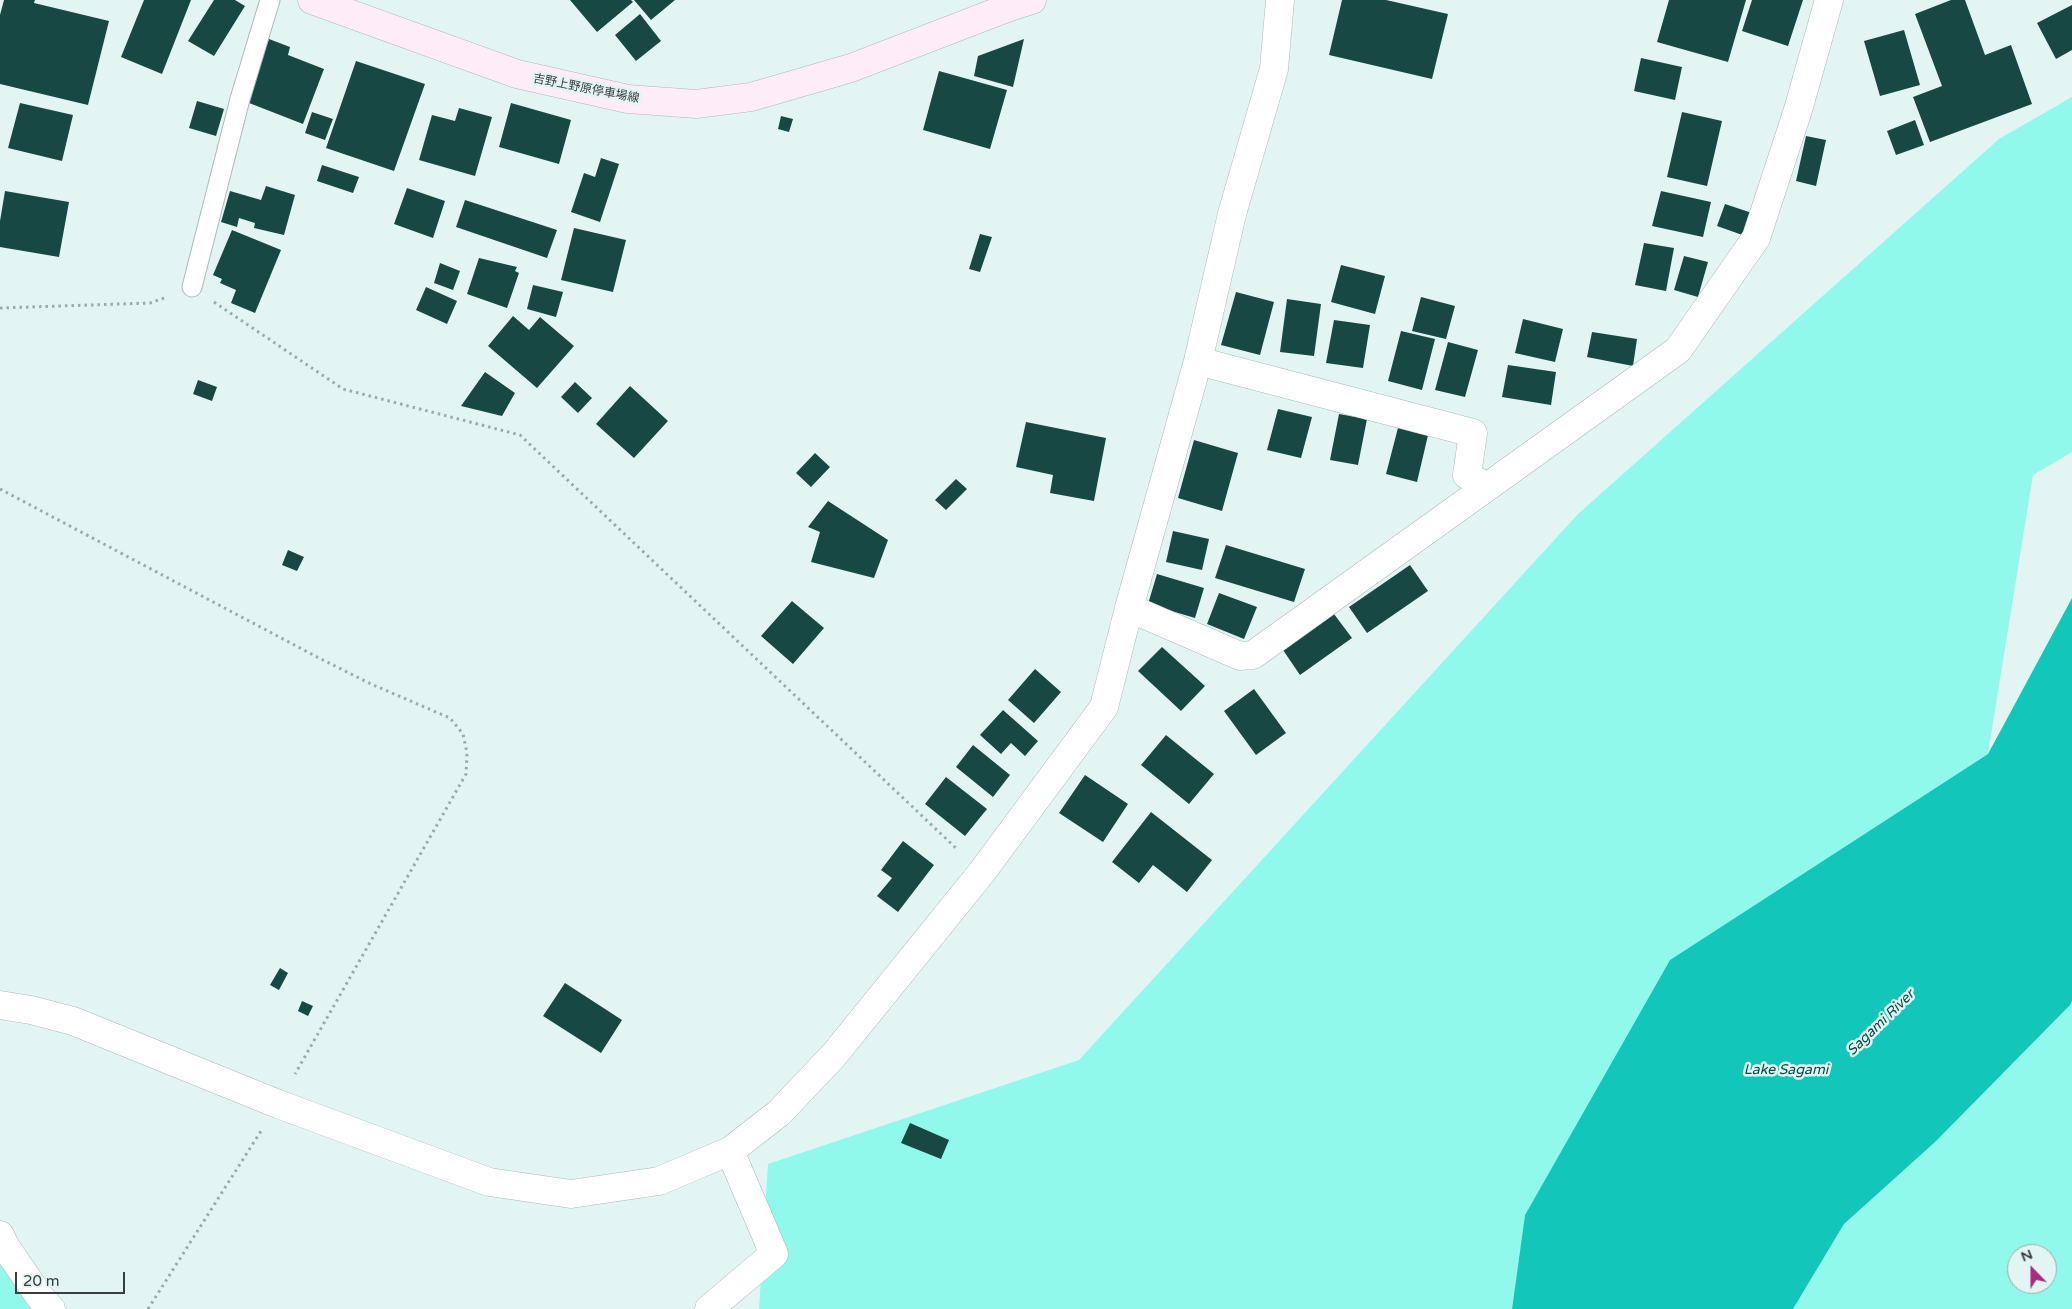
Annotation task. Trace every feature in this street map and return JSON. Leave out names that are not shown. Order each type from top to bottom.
[{"type":"main road","name":"吉野上野原停車場線","points":[[312,0],[516,74],[628,99],[696,104],[751,97],[851,68],[1020,4]]},
{"type":"street","points":[[0,1005],[31,1010],[73,1021],[278,1104],[488,1182],[572,1194],[659,1181],[730,1151],[779,1113],[834,1055],[982,872],[1104,707],[1128,608],[1198,361],[1232,214],[1274,70],[1280,0]]},
{"type":"street","points":[[1128,608],[1240,656],[1253,655],[1678,350],[1756,238],[1798,110],[1829,0]]},
{"type":"street","points":[[1198,361],[1473,433],[1467,475],[1486,487]]},
{"type":"street","points":[[709,1309],[774,1254],[730,1151]]},
{"type":"street","points":[[0,1235],[5,1246],[30,1283],[51,1309]]},
{"type":"lane","points":[[192,287],[240,99],[270,0]]},
{"type":"path","points":[[0,308],[150,303],[192,287],[342,389],[520,435],[982,872]]},
{"type":"path","points":[[0,489],[317,657],[371,684],[450,718],[463,734],[467,753],[466,774],[278,1104],[148,1309]]},
{"type":"shaded area","points":[[2072,97],[2072,452],[2033,475],[1988,754],[1670,960],[1525,1215],[1512,1309],[759,1309],[768,1164],[1079,1060],[1578,514],[1999,139]]},
{"type":"shaded area","points":[[2072,1001],[2072,1309],[1793,1309],[1844,1224]]},
{"type":"shaded area","points":[[0,1257],[41,1309],[0,1309]]},
{"type":"water","name":"Lake Sagami","points":[[2072,598],[2072,1001],[2070,1005],[1935,1142],[1844,1224],[1793,1309],[1512,1309],[1525,1215],[1670,960],[1988,754]]},
{"type":"building","points":[[4,0],[35,0],[34,3],[109,21],[88,105],[0,84],[0,15]]},
{"type":"building","points":[[144,0],[191,0],[162,74],[121,57]]},
{"type":"building","points":[[214,0],[235,0],[245,6],[214,56],[188,41]]},
{"type":"building","points":[[570,0],[631,0],[633,2],[597,32]]},
{"type":"building","points":[[634,0],[675,0],[651,20]]},
{"type":"building","points":[[1342,0],[1386,0],[1448,14],[1432,79],[1329,55]]},
{"type":"building","points":[[1669,0],[1746,0],[1728,62],[1657,42]]},
{"type":"building","points":[[1752,0],[1803,0],[1788,46],[1742,31]]},
{"type":"building","points":[[1951,0],[1965,0],[1985,55],[2011,45],[2032,104],[1930,142],[1913,97],[1942,86],[1915,14]]},
{"type":"building","points":[[2072,5],[2072,50],[2056,59],[2037,23]]},
{"type":"building","points":[[640,14],[661,41],[636,61],[615,35]]},
{"type":"building","points":[[1904,30],[1920,85],[1880,96],[1864,41]]},
{"type":"building","points":[[269,39],[290,47],[288,55],[324,69],[303,124],[244,101]]},
{"type":"building","points":[[1024,39],[1013,87],[974,76],[978,56]]},
{"type":"building","points":[[1641,58],[1682,67],[1675,100],[1634,91]]},
{"type":"building","points":[[356,61],[425,84],[394,171],[326,148]]},
{"type":"building","points":[[939,71],[1007,90],[990,149],[923,130]]},
{"type":"building","points":[[197,101],[224,109],[216,136],[189,128]]},
{"type":"building","points":[[20,103],[73,115],[62,161],[8,148]]},
{"type":"building","points":[[511,103],[571,120],[559,164],[499,147]]},
{"type":"building","points":[[459,108],[492,117],[475,176],[419,160],[432,115],[455,121]]},
{"type":"building","points":[[312,112],[333,119],[325,140],[305,133]]},
{"type":"building","points":[[1682,112],[1722,121],[1707,186],[1667,177]]},
{"type":"building","points":[[781,116],[793,119],[789,132],[778,129]]},
{"type":"building","points":[[1915,120],[1924,145],[1896,155],[1887,131]]},
{"type":"building","points":[[1806,136],[1826,140],[1816,186],[1796,181]]},
{"type":"building","points":[[601,158],[619,164],[600,222],[571,212],[584,173],[595,177]]},
{"type":"building","points":[[322,165],[359,177],[353,193],[317,181]]},
{"type":"building","points":[[266,186],[295,195],[284,235],[254,228],[255,223],[239,218],[237,227],[221,222],[230,191],[261,200]]},
{"type":"building","points":[[407,188],[445,201],[433,238],[394,224]]},
{"type":"building","points":[[5,191],[69,202],[59,257],[0,247],[0,221]]},
{"type":"building","points":[[1661,191],[1711,202],[1703,237],[1652,226]]},
{"type":"building","points":[[465,200],[557,230],[547,258],[456,227]]},
{"type":"building","points":[[1725,204],[1755,214],[1748,237],[1717,226]]},
{"type":"building","points":[[574,228],[626,240],[613,292],[561,280]]},
{"type":"building","points":[[232,230],[281,250],[255,313],[231,303],[236,290],[220,283],[222,279],[213,275]]},
{"type":"building","points":[[980,234],[992,237],[980,272],[969,269]]},
{"type":"building","points":[[1644,243],[1674,248],[1666,291],[1635,285]]},
{"type":"building","points":[[1684,256],[1708,262],[1698,297],[1674,290]]},
{"type":"building","points":[[479,258],[517,267],[515,271],[519,273],[507,308],[467,294]]},
{"type":"building","points":[[440,263],[460,271],[453,290],[434,283]]},
{"type":"building","points":[[1341,265],[1385,276],[1375,314],[1331,302]]},
{"type":"building","points":[[533,285],[563,292],[556,317],[527,309]]},
{"type":"building","points":[[426,287],[457,301],[447,324],[416,310]]},
{"type":"building","points":[[1236,292],[1274,302],[1260,355],[1221,345]]},
{"type":"building","points":[[1421,297],[1455,306],[1446,339],[1412,331]]},
{"type":"building","points":[[1287,299],[1321,304],[1314,356],[1280,352]]},
{"type":"building","points":[[513,316],[529,330],[540,317],[574,346],[537,388],[488,346]]},
{"type":"building","points":[[1523,319],[1563,329],[1555,362],[1515,353]]},
{"type":"building","points":[[1334,320],[1370,325],[1363,368],[1326,363]]},
{"type":"building","points":[[1401,331],[1435,339],[1422,390],[1388,381]]},
{"type":"building","points":[[1592,332],[1637,339],[1633,366],[1587,357]]},
{"type":"building","points":[[1448,342],[1478,350],[1465,397],[1435,390]]},
{"type":"building","points":[[1508,365],[1556,372],[1551,405],[1502,397]]},
{"type":"building","points":[[485,372],[515,393],[502,416],[461,406]]},
{"type":"building","points":[[198,380],[217,387],[212,401],[193,394]]},
{"type":"building","points":[[575,382],[592,398],[578,413],[561,397]]},
{"type":"building","points":[[630,386],[668,421],[634,458],[596,424]]},
{"type":"building","points":[[1278,409],[1312,417],[1301,458],[1267,450]]},
{"type":"building","points":[[1339,414],[1367,419],[1358,465],[1330,460]]},
{"type":"building","points":[[1026,422],[1106,438],[1094,501],[1050,493],[1053,475],[1016,467]]},
{"type":"building","points":[[1399,424],[1429,431],[1417,482],[1386,474]]},
{"type":"building","points":[[1194,440],[1238,453],[1222,511],[1178,498]]},
{"type":"building","points":[[815,453],[830,467],[811,487],[796,473]]},
{"type":"building","points":[[956,479],[967,489],[946,510],[935,500]]},
{"type":"building","points":[[828,501],[888,540],[874,578],[811,562],[820,532],[808,527]]},
{"type":"building","points":[[1173,531],[1209,539],[1202,570],[1166,562]]},
{"type":"building","points":[[1226,545],[1305,569],[1294,602],[1215,578]]},
{"type":"building","points":[[288,550],[304,557],[297,571],[282,565]]},
{"type":"building","points":[[1410,565],[1428,591],[1367,633],[1349,607]]},
{"type":"building","points":[[1157,574],[1204,588],[1195,618],[1148,604]]},
{"type":"building","points":[[1219,593],[1257,607],[1244,639],[1207,624]]},
{"type":"building","points":[[792,601],[824,628],[793,664],[761,636]]},
{"type":"building","points":[[1334,614],[1352,638],[1300,675],[1283,650]]},
{"type":"building","points":[[1162,647],[1205,686],[1181,711],[1138,671]]},
{"type":"building","points":[[1035,669],[1061,692],[1034,723],[1008,700]]},
{"type":"building","points":[[1254,689],[1286,733],[1256,755],[1224,711]]},
{"type":"building","points":[[1003,710],[1038,741],[1025,756],[1011,743],[1001,754],[980,735]]},
{"type":"building","points":[[1166,735],[1214,774],[1189,804],[1141,765]]},
{"type":"building","points":[[973,745],[1010,775],[993,797],[956,767]]},
{"type":"building","points":[[1085,775],[1128,804],[1103,842],[1059,813]]},
{"type":"building","points":[[946,777],[987,809],[965,836],[925,804]]},
{"type":"building","points":[[1151,812],[1212,860],[1187,892],[1153,865],[1139,883],[1112,862]]},
{"type":"building","points":[[903,841],[934,865],[898,912],[877,896],[892,878],[881,870]]},
{"type":"building","points":[[280,968],[288,973],[279,990],[270,985]]},
{"type":"building","points":[[565,983],[622,1020],[601,1053],[543,1016]]},
{"type":"building","points":[[302,1001],[313,1006],[308,1016],[298,1011]]},
{"type":"building","points":[[910,1123],[949,1140],[941,1159],[901,1143]]},
{"type":"water label","name":"Sagami River","points":[[1881,1023]]}]
